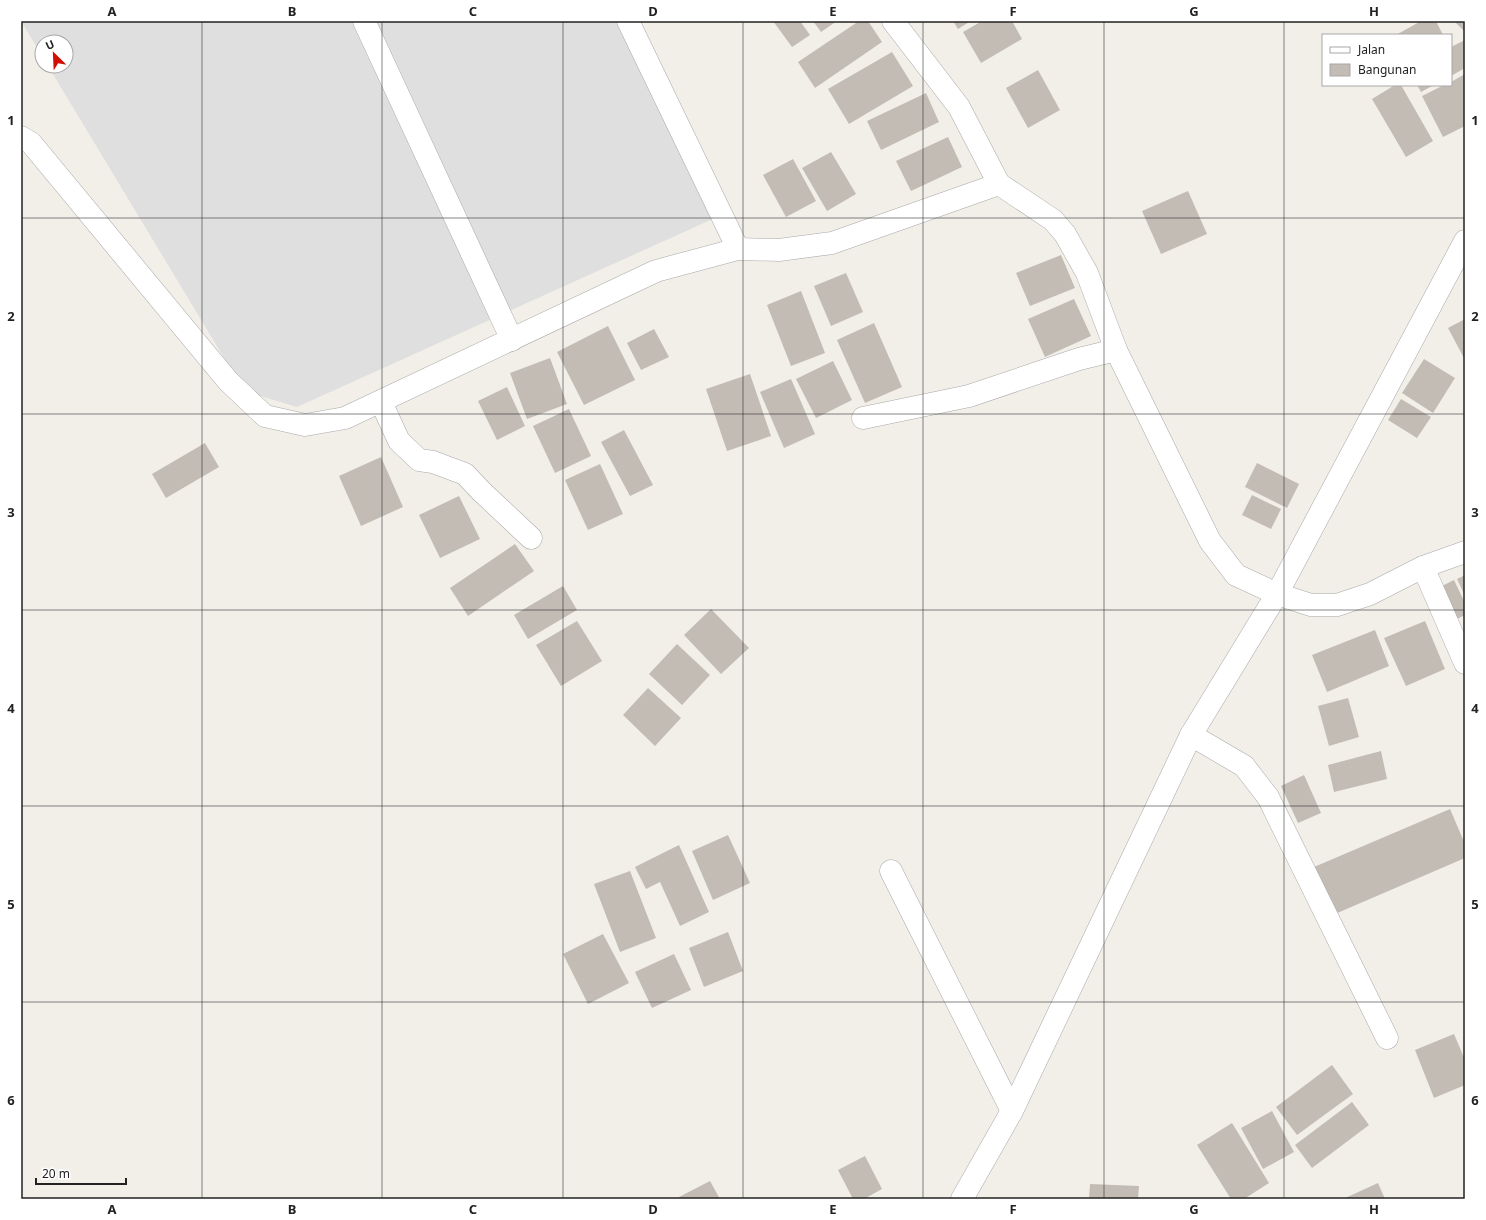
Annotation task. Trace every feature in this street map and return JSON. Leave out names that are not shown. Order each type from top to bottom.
[{"type":"street","points":[[364,21],[512,340]]},
{"type":"street","points":[[628,21],[738,249]]},
{"type":"street","points":[[894,21],[959,107],[999,184],[1053,220],[1066,234],[1087,273],[1116,350],[1210,541],[1236,575],[1277,594],[1311,605],[1337,605],[1370,594],[1422,567],[1465,552]]},
{"type":"street","points":[[21,137],[31,143],[228,381],[265,416],[305,425],[345,418],[656,271],[738,249],[779,250],[832,243],[999,184]]},
{"type":"street","points":[[962,1199],[1012,1111],[1191,734],[1277,594],[1465,241]]},
{"type":"street","points":[[863,418],[969,396],[1079,359],[1116,350]]},
{"type":"street","points":[[381,402],[399,441],[419,460],[433,462],[465,474],[531,538]]},
{"type":"street","points":[[1422,567],[1465,663]]},
{"type":"street","points":[[1191,734],[1244,766],[1268,797],[1387,1038]]},
{"type":"street","points":[[890,870],[1012,1111]]},
{"type":"shaded area","points":[[21,21],[633,21],[726,213],[297,407],[244,391],[53,74],[74,74],[74,34],[34,34],[34,43]]},
{"type":"building","points":[[773,21],[800,21],[810,35],[792,47]]},
{"type":"building","points":[[813,21],[837,21],[821,32]]},
{"type":"building","points":[[859,21],[868,21],[882,42],[815,88],[798,62]]},
{"type":"building","points":[[953,21],[971,21],[958,29]]},
{"type":"building","points":[[982,21],[1012,21],[1022,39],[981,63],[963,32]]},
{"type":"building","points":[[1421,21],[1436,21],[1442,34],[1398,34]]},
{"type":"building","points":[[1454,21],[1465,21],[1465,32]]},
{"type":"building","points":[[1465,40],[1465,68],[1452,75],[1452,46]]},
{"type":"building","points":[[892,52],[913,86],[849,124],[828,89]]},
{"type":"building","points":[[1038,70],[1060,110],[1028,128],[1006,88]]},
{"type":"building","points":[[1465,74],[1465,126],[1443,137],[1422,96],[1442,86],[1452,86],[1452,81]]},
{"type":"building","points":[[1393,86],[1402,86],[1433,141],[1406,157],[1372,99]]},
{"type":"building","points":[[1418,86],[1432,86],[1421,92]]},
{"type":"building","points":[[926,93],[939,122],[881,150],[867,121]]},
{"type":"building","points":[[948,137],[962,167],[911,191],[896,161]]},
{"type":"building","points":[[831,152],[856,194],[827,211],[802,168]]},
{"type":"building","points":[[793,159],[816,201],[786,217],[763,175]]},
{"type":"building","points":[[1188,191],[1207,234],[1161,254],[1142,211]]},
{"type":"building","points":[[1061,255],[1075,288],[1030,306],[1016,273]]},
{"type":"building","points":[[846,273],[863,312],[831,326],[814,286]]},
{"type":"building","points":[[801,291],[825,353],[791,366],[767,305]]},
{"type":"building","points":[[1074,299],[1091,336],[1045,357],[1028,319]]},
{"type":"building","points":[[1465,319],[1465,360],[1448,328]]},
{"type":"building","points":[[874,323],[902,387],[865,403],[837,340]]},
{"type":"building","points":[[608,326],[635,380],[584,405],[557,352]]},
{"type":"building","points":[[654,329],[669,357],[641,370],[627,343]]},
{"type":"building","points":[[550,358],[567,404],[527,419],[510,373]]},
{"type":"building","points":[[1424,359],[1455,378],[1433,413],[1402,393]]},
{"type":"building","points":[[833,361],[852,400],[816,418],[796,379]]},
{"type":"building","points":[[750,374],[771,436],[727,451],[706,389]]},
{"type":"building","points":[[791,379],[815,434],[784,448],[760,392]]},
{"type":"building","points":[[507,387],[525,426],[497,440],[478,401]]},
{"type":"building","points":[[1401,399],[1431,417],[1417,438],[1388,420]]},
{"type":"building","points":[[569,409],[591,456],[555,473],[533,426]]},
{"type":"building","points":[[624,430],[653,485],[630,496],[601,442]]},
{"type":"building","points":[[205,443],[219,467],[166,498],[152,474]]},
{"type":"building","points":[[381,457],[403,507],[361,526],[339,476]]},
{"type":"building","points":[[1257,463],[1299,484],[1287,508],[1245,487]]},
{"type":"building","points":[[600,464],[623,514],[588,530],[565,480]]},
{"type":"building","points":[[1252,495],[1281,509],[1271,529],[1242,515]]},
{"type":"building","points":[[459,496],[480,539],[440,558],[419,515]]},
{"type":"building","points":[[515,544],[534,571],[468,616],[450,588]]},
{"type":"building","points":[[1465,575],[1465,596],[1457,579]]},
{"type":"building","points":[[1454,580],[1465,603],[1465,615],[1451,622],[1436,589]]},
{"type":"building","points":[[563,586],[577,610],[528,639],[514,615]]},
{"type":"building","points":[[711,609],[749,648],[721,674],[684,635]]},
{"type":"building","points":[[577,621],[602,661],[561,686],[536,645]]},
{"type":"building","points":[[1425,621],[1445,669],[1406,686],[1384,638]]},
{"type":"building","points":[[1375,630],[1389,666],[1327,692],[1312,655]]},
{"type":"building","points":[[677,644],[710,675],[682,705],[649,674]]},
{"type":"building","points":[[648,688],[681,718],[655,746],[623,715]]},
{"type":"building","points":[[1348,698],[1359,737],[1329,746],[1318,706]]},
{"type":"building","points":[[1381,751],[1387,779],[1334,792],[1328,765]]},
{"type":"building","points":[[1304,775],[1321,813],[1298,823],[1281,786]]},
{"type":"building","points":[[1450,809],[1465,844],[1465,858],[1335,914],[1314,867]]},
{"type":"building","points":[[728,835],[750,883],[713,900],[692,851]]},
{"type":"building","points":[[679,845],[709,912],[680,926],[660,882],[646,889],[635,867]]},
{"type":"building","points":[[630,871],[656,938],[620,952],[594,884]]},
{"type":"building","points":[[728,932],[743,971],[704,987],[689,948]]},
{"type":"building","points":[[603,934],[629,983],[588,1004],[563,954]]},
{"type":"building","points":[[674,954],[691,990],[652,1008],[635,972]]},
{"type":"building","points":[[1454,1034],[1465,1060],[1465,1085],[1434,1098],[1415,1050]]},
{"type":"building","points":[[1332,1065],[1353,1094],[1297,1135],[1276,1107]]},
{"type":"building","points":[[1352,1102],[1369,1125],[1312,1168],[1295,1145]]},
{"type":"building","points":[[1272,1111],[1294,1152],[1263,1169],[1241,1128]]},
{"type":"building","points":[[1232,1123],[1269,1183],[1244,1199],[1231,1199],[1197,1145]]},
{"type":"building","points":[[865,1156],[882,1189],[864,1199],[853,1199],[838,1170]]},
{"type":"building","points":[[710,1181],[720,1199],[680,1199],[679,1197]]},
{"type":"building","points":[[1378,1183],[1385,1199],[1343,1199]]},
{"type":"building","points":[[1090,1184],[1139,1186],[1138,1199],[1089,1199]]}]
